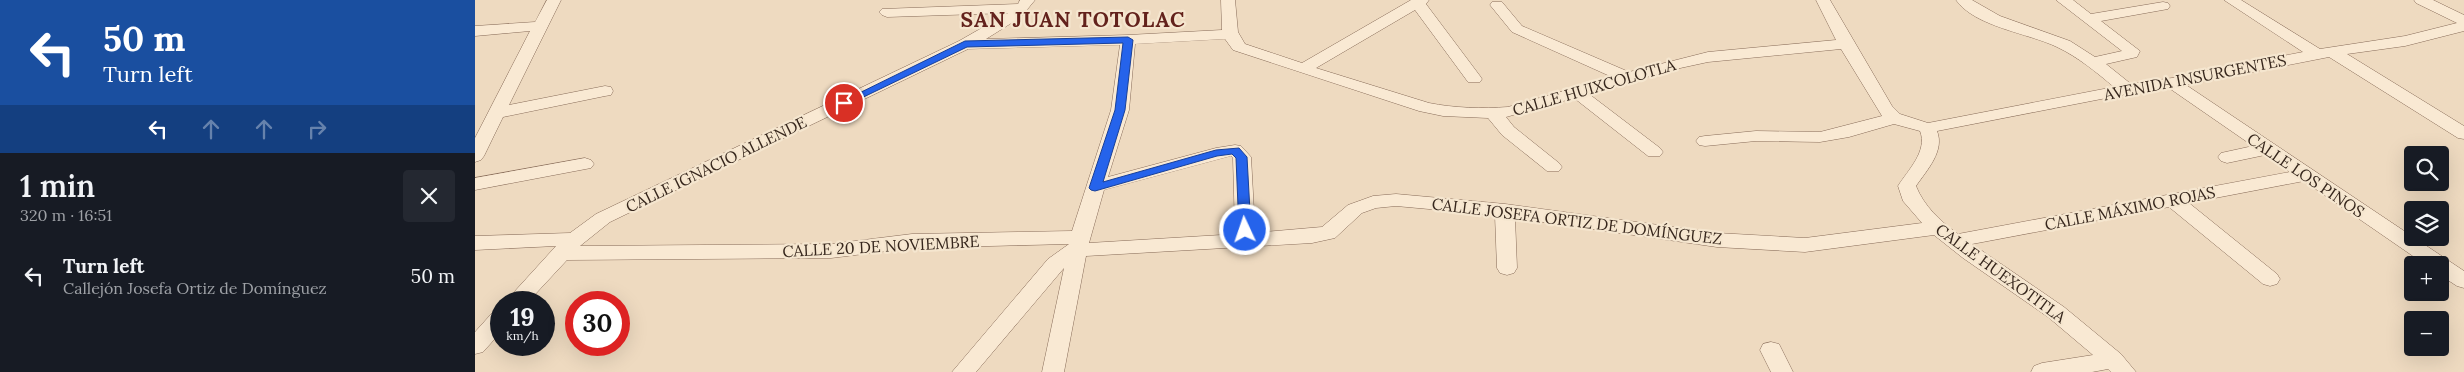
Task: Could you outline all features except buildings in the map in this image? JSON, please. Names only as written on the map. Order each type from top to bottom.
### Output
[{"type":"street","points":[[477,148],[543,26],[554,0]]},
{"type":"street","points":[[965,44],[1233,38],[1228,0]]},
{"type":"street","points":[[1823,0],[1846,44],[1885,109],[1894,118],[1927,128]]},
{"type":"street","points":[[1963,0],[1993,19],[2055,40],[2092,62],[2127,89]]},
{"type":"street","points":[[2063,0],[2129,48],[2132,53],[2092,62]]},
{"type":"street","points":[[2231,0],[2464,134]]},
{"type":"street","points":[[2421,0],[2462,27]]},
{"type":"street","points":[[1303,70],[1420,1],[1474,79]]},
{"type":"street","points":[[887,12],[1025,4]]},
{"type":"street","name":"CALLE IGNACIO ALLENDE","points":[[526,291],[575,238],[603,218],[965,44],[1008,20],[1025,4]]},
{"type":"street","points":[[1497,4],[1517,29],[1629,78]]},
{"type":"street","points":[[2088,19],[2163,6]]},
{"type":"street","points":[[475,31],[543,26]]},
{"type":"street","name":"AVENIDA INSURGENTES","points":[[1927,128],[2127,89],[2172,83],[2325,53],[2405,41],[2462,27]]},
{"type":"street","name":"CALLE HUIXCOLOTLA","points":[[1233,38],[1243,49],[1303,70],[1443,111],[1493,113],[1509,112],[1667,66],[1708,57],[1846,44]]},
{"type":"street","points":[[1053,372],[1078,244],[1120,110],[1128,40]]},
{"type":"street","name":"CALLE LOS PINOS","points":[[2172,83],[2426,256]]},
{"type":"street","points":[[497,113],[605,91]]},
{"type":"street","points":[[1576,92],[1654,152]]},
{"type":"street","points":[[1493,113],[1508,131],[1553,167]]},
{"type":"street","points":[[1705,141],[1756,136],[1820,137],[1843,133],[1894,118]]},
{"type":"street","name":"CALLE HUEXOTITLA","points":[[1927,128],[1932,140],[1929,152],[1907,186],[1910,199],[1937,228],[2055,312],[2119,366]]},
{"type":"street","points":[[2227,157],[2267,149]]},
{"type":"street","points":[[1095,188],[1216,153],[1235,150],[1242,157],[1245,230]]},
{"type":"street","points":[[475,184],[585,164]]},
{"type":"street","name":"CALLE MÁXIMO ROJAS","points":[[1954,241],[2305,175]]},
{"type":"street","points":[[2172,199],[2271,279]]},
{"type":"street","name":"CALLE JOSEFA ORTIZ DE DOMÍNGUEZ","points":[[1078,244],[1312,236],[1327,233],[1355,209],[1373,202],[1396,200],[1505,210],[1717,240],[1805,245],[1937,228]]},
{"type":"street","points":[[1505,210],[1507,268]]},
{"type":"street","points":[[475,243],[575,238]]},
{"type":"street","name":"CALLE 20 DE NOVIEMBRE","points":[[561,253],[831,252],[912,241],[1078,244]]},
{"type":"street","points":[[963,372],[1055,264],[1078,244]]},
{"type":"street","name":"CALLE LOS PINOS","points":[[2449,271],[2464,281]]},
{"type":"street","points":[[475,346],[490,330]]},
{"type":"street","points":[[1771,350],[1783,372]]},
{"type":"street","points":[[2042,372],[2119,366]]},
{"type":"district","name":"SAN JUAN TOTOLAC","points":[[1073,20]]},
{"type":"route","points":[[844,103],[965,44],[1128,40],[1120,110],[1095,188],[1223,151],[1235,150],[1242,157],[1245,230]]}]
